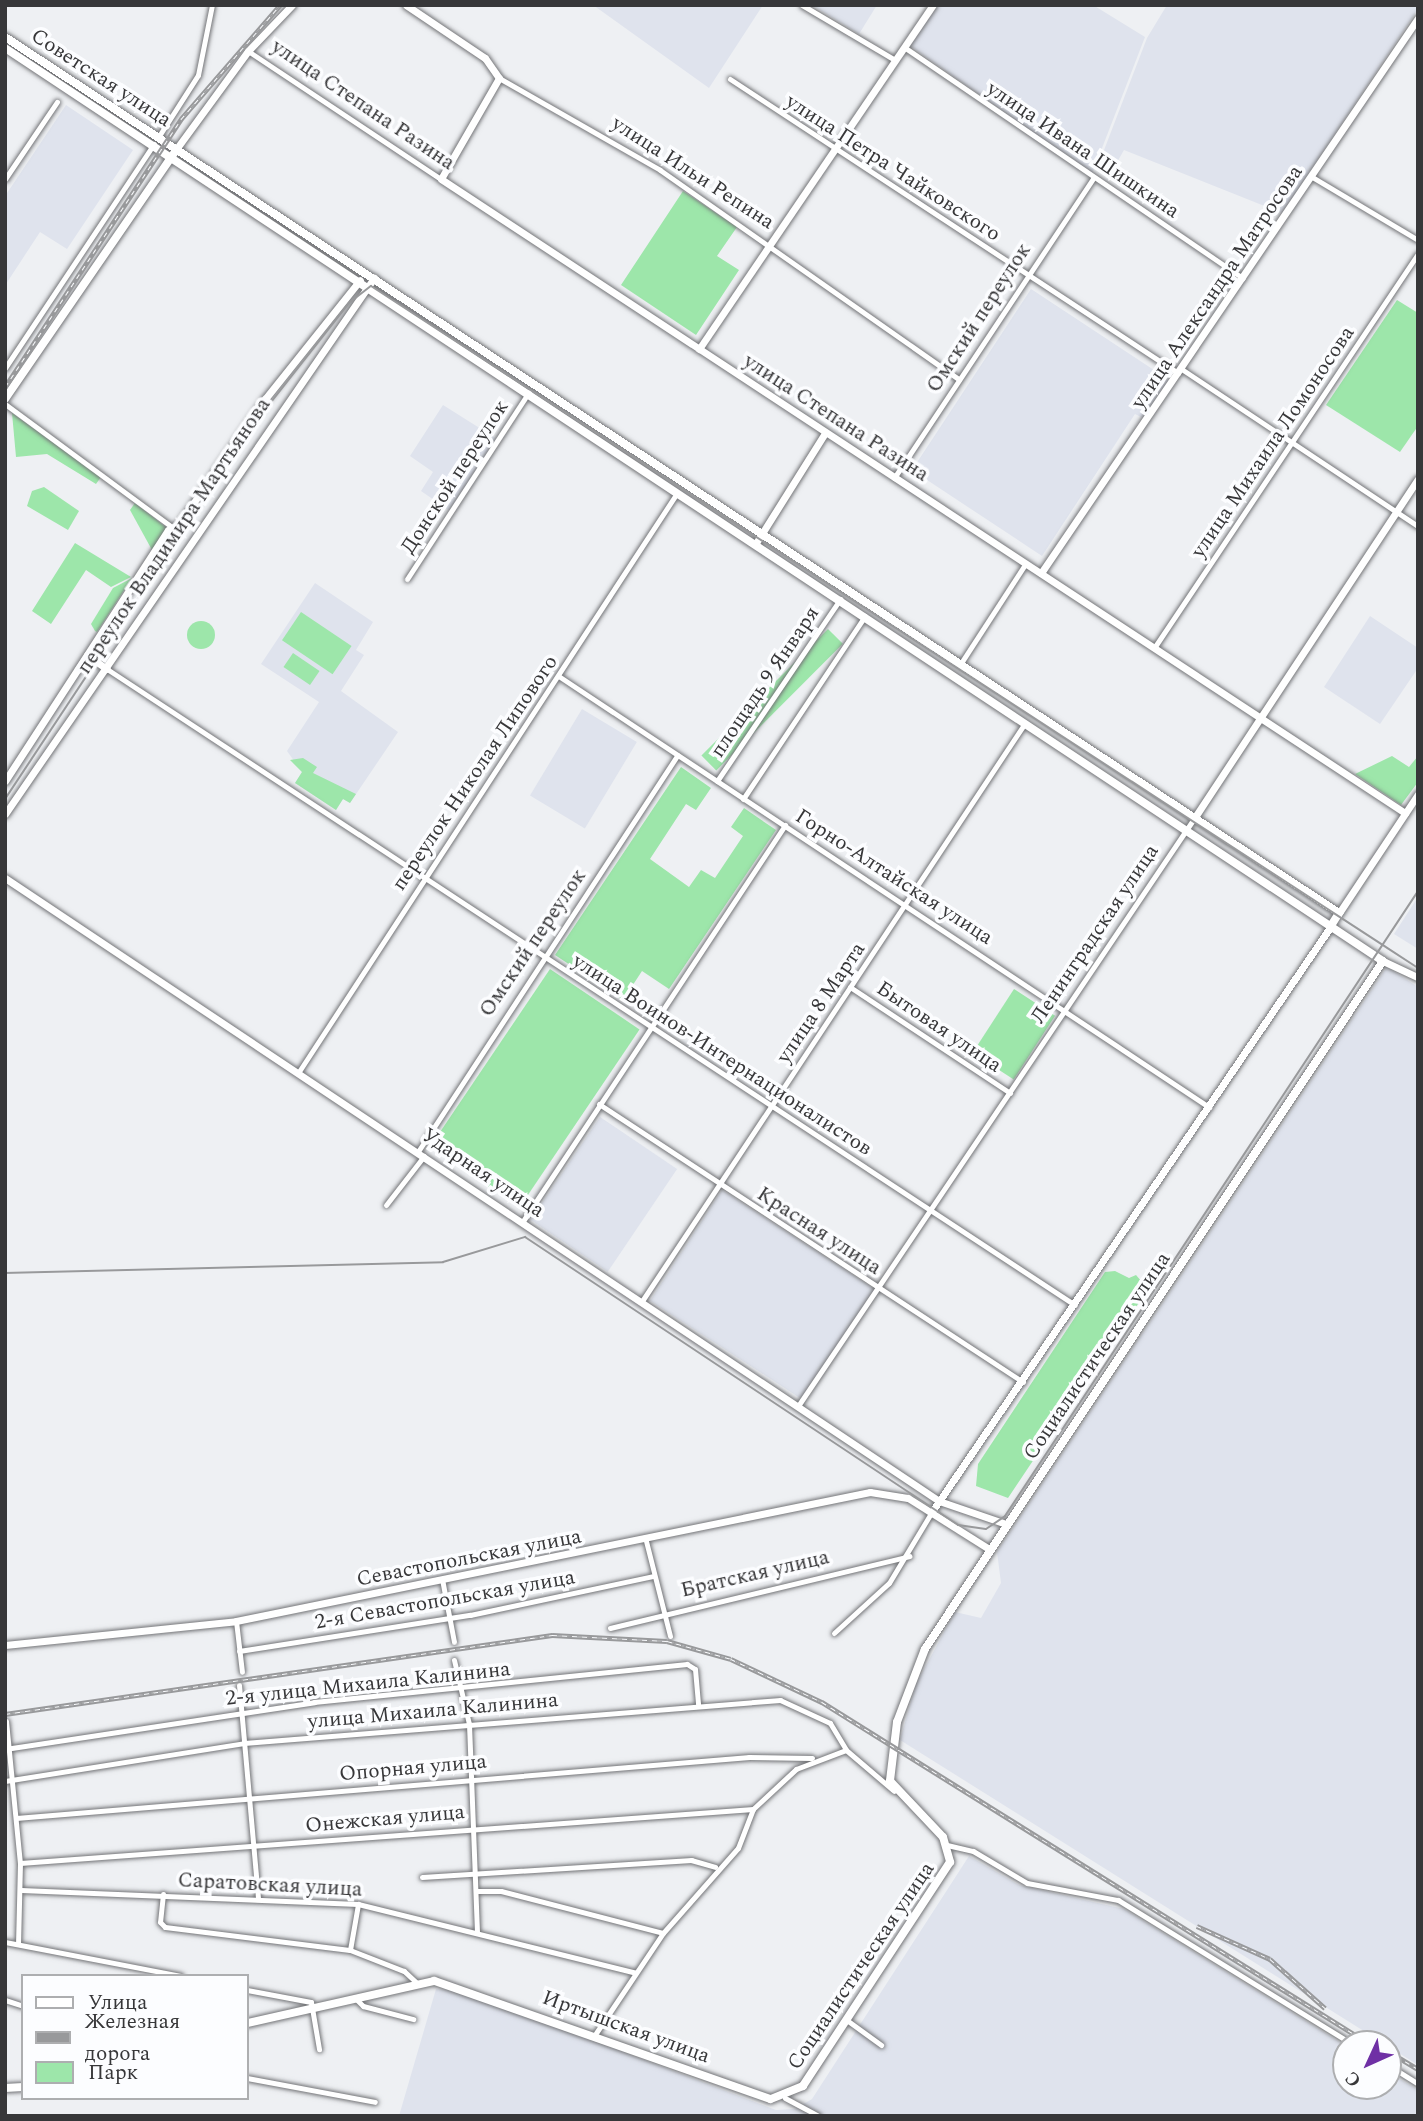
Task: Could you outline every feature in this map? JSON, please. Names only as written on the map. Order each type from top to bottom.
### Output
[{"type":"main road","name":"Советская улица","points":[[5,37],[159,136],[175,152]]},
{"type":"main road","name":"Советская улица","points":[[5,48],[154,144],[175,152]]},
{"type":"main road","points":[[175,152],[218,174],[1339,913],[1331,926]]},
{"type":"main road","points":[[175,152],[212,182],[1187,828],[1383,961]]},
{"type":"main road","points":[[5,402],[175,152]]},
{"type":"main road","points":[[212,182],[218,174]]},
{"type":"main road","points":[[300,240],[306,232]]},
{"type":"main road","points":[[678,492],[684,481]]},
{"type":"main road","points":[[1026,722],[1033,711]]},
{"type":"main road","name":"Социалистическая улица","points":[[785,2098],[807,2081],[948,1868],[947,1845],[894,1791],[891,1745],[905,1693],[925,1649],[989,1549],[1383,961]]},
{"type":"main road","name":"Иртышская улица","points":[[248,2023],[316,2009],[417,1983],[460,1985],[760,2095],[785,2098]]},
{"type":"street","points":[[5,368],[198,75],[212,5]]},
{"type":"street","points":[[175,152],[248,51],[292,5]]},
{"type":"street","name":"улица Ильи Репина","points":[[405,5],[485,58],[499,78],[660,170],[771,245],[959,379]]},
{"type":"street","points":[[802,5],[895,60]]},
{"type":"street","points":[[699,349],[933,5]]},
{"type":"street","name":"улица Александра Матросова","points":[[1041,573],[1181,372],[1418,18]]},
{"type":"street","name":"улица Ивана Шишкина","points":[[904,47],[1244,279]]},
{"type":"street","name":"улица Степана Разина","points":[[248,51],[1405,813]]},
{"type":"street","points":[[441,179],[499,78]]},
{"type":"street","name":"улица Петра Чайковского","points":[[730,79],[1028,276],[1418,526]]},
{"type":"street","points":[[5,179],[57,102]]},
{"type":"street","name":"Омский переулок","points":[[894,478],[1094,177]]},
{"type":"street","points":[[1312,177],[1418,240]]},
{"type":"street","name":"улица Михаила Ломоносова","points":[[1154,648],[1418,254]]},
{"type":"street","name":"переулок Владимира Мартьянова","points":[[5,814],[374,278]]},
{"type":"street","points":[[5,781],[173,528],[312,340],[360,281]]},
{"type":"street","name":"Донской переулок","points":[[407,579],[528,392]]},
{"type":"street","points":[[5,402],[173,528]]},
{"type":"street","points":[[756,543],[825,433]]},
{"type":"street","name":"Ленинградская улица","points":[[798,1406],[880,1289],[1418,479]]},
{"type":"street","name":"переулок Николая Липового","points":[[298,1073],[560,677],[678,492]]},
{"type":"street","points":[[961,663],[1026,563]]},
{"type":"street","name":"площадь 9 Января","points":[[717,781],[840,599]]},
{"type":"street","points":[[743,799],[865,616]]},
{"type":"street","points":[[87,655],[107,669]]},
{"type":"street","name":"улица Воинов-Интернационалистов","points":[[107,669],[1075,1305]]},
{"type":"street","name":"Горно-Алтайская улица","points":[[560,677],[906,903],[1209,1107]]},
{"type":"street","name":"улица 8 Марта","points":[[642,1301],[1026,722]]},
{"type":"street","name":"Омский переулок","points":[[386,1205],[677,755]]},
{"type":"street","points":[[1339,913],[1418,794]]},
{"type":"street","points":[[523,1221],[785,825]]},
{"type":"street","name":"Ударная улица","points":[[5,878],[422,1152],[939,1501],[1006,1524]]},
{"type":"street","points":[[834,1633],[886,1587],[909,1556],[939,1501],[1023,1382],[1331,926]]},
{"type":"street","points":[[1383,961],[1418,977]]},
{"type":"street","name":"Бытовая улица","points":[[850,987],[1010,1093]]},
{"type":"street","name":"Красная улица","points":[[600,1104],[719,1185],[1023,1382]]},
{"type":"street","name":"Севастопольская улица","points":[[5,1645],[236,1621],[646,1541],[870,1492],[896,1493],[989,1549]]},
{"type":"street","points":[[646,1541],[670,1636]]},
{"type":"street","name":"Братская улица","points":[[610,1628],[648,1623],[665,1611],[909,1556]]},
{"type":"street","name":"2-я Севастопольская улица","points":[[239,1651],[450,1617],[654,1576]]},
{"type":"street","points":[[442,1579],[454,1642]]},
{"type":"street","points":[[236,1621],[242,1672]]},
{"type":"street","points":[[454,1660],[469,1724],[477,1932]]},
{"type":"street","name":"2-я улица Михаила Калинина","points":[[7,1749],[242,1713],[460,1687],[690,1664],[698,1706]]},
{"type":"street","points":[[239,1685],[258,1899]]},
{"type":"street","name":"улица Михаила Калинина","points":[[8,1780],[243,1743],[786,1701],[830,1723],[846,1749]]},
{"type":"street","points":[[6,1721],[8,1780],[16,1818],[20,1863],[18,1944]]},
{"type":"street","points":[[596,2033],[663,1933],[715,1867],[738,1848],[753,1809],[812,1758],[846,1749]]},
{"type":"street","name":"Социалистическая улица","points":[[846,1749],[894,1791]]},
{"type":"street","name":"Опорная улица","points":[[16,1818],[472,1780],[812,1758]]},
{"type":"street","name":"Онежская улица","points":[[20,1863],[475,1827],[753,1809]]},
{"type":"street","name":"Социалистическая улица","points":[[947,1845],[973,1851],[1027,1883],[1118,1900],[1332,2032]]},
{"type":"street","points":[[422,1877],[476,1876],[691,1860],[715,1867]]},
{"type":"street","name":"Саратовская улица","points":[[21,1890],[358,1904],[636,1973]]},
{"type":"street","points":[[477,1891],[501,1891],[663,1933]]},
{"type":"street","name":"Иртышская улица","points":[[163,1894],[160,1922],[165,1927],[350,1950],[404,1971],[417,1983]]},
{"type":"street","points":[[350,1950],[358,1904]]},
{"type":"street","points":[[5,1942],[171,1974]]},
{"type":"street","points":[[248,1990],[295,1995],[316,2009],[319,2049]]},
{"type":"street","points":[[356,1999],[363,2006],[413,2019]]},
{"type":"street","points":[[848,2021],[881,2045]]},
{"type":"street","points":[[1402,2074],[1418,2084]]},
{"type":"street","points":[[248,2078],[375,2102]]},
{"type":"street","name":"Иртышская улица","points":[[785,2098],[819,2116]]},
{"type":"shaded area","points":[[593,5],[763,5],[709,88]]},
{"type":"shaded area","points":[[812,5],[877,5],[859,34]]},
{"type":"shaded area","points":[[935,5],[1093,5],[1145,37],[1092,174],[909,45]]},
{"type":"shaded area","points":[[1167,5],[1418,5],[1418,9],[1282,213],[1124,150],[1116,164],[1101,158],[1147,38]]},
{"type":"shaded area","points":[[66,105],[133,150],[67,249],[40,232],[6,284],[5,196]]},
{"type":"shaded area","points":[[1031,289],[1169,380],[1143,418],[1135,414],[1042,556],[912,470]]},
{"type":"shaded area","points":[[443,405],[497,439],[450,511],[421,491],[433,472],[410,456]]},
{"type":"shaded area","points":[[315,583],[373,622],[356,650],[364,655],[341,691],[398,732],[350,803],[343,799],[336,810],[295,783],[302,772],[287,751],[319,702],[261,664]]},
{"type":"shaded area","points":[[1370,616],[1418,648],[1418,668],[1380,724],[1324,687]]},
{"type":"shaded area","points":[[582,709],[637,742],[585,829],[530,796]]},
{"type":"shaded area","points":[[1418,897],[1418,949],[1394,934]]},
{"type":"shaded area","points":[[1387,967],[1418,987],[1418,2065],[1402,2055],[1402,2030],[1362,2030],[900,1740],[916,1684],[955,1612],[981,1618],[1001,1583],[997,1552]]},
{"type":"shaded area","points":[[600,1117],[677,1169],[608,1272],[531,1220]]},
{"type":"shaded area","points":[[722,1190],[876,1290],[804,1401],[650,1301]]},
{"type":"shaded area","points":[[969,1856],[1019,1885],[1124,1909],[1332,2037],[1332,2100],[1402,2100],[1402,2080],[1418,2090],[1418,2116],[399,2116],[436,1989],[463,1991],[776,2110],[795,2109],[812,2099]]},
{"type":"green space","points":[[683,191],[737,227],[717,256],[739,270],[696,335],[621,285]]},
{"type":"green space","points":[[1397,300],[1418,313],[1418,426],[1400,452],[1326,405]]},
{"type":"green space","points":[[12,413],[101,477],[96,484],[47,454],[16,457]]},
{"type":"green space","points":[[44,487],[79,511],[68,530],[27,506],[32,491]]},
{"type":"green space","points":[[135,503],[167,528],[152,550],[130,510]]},
{"type":"green space","points":[[75,543],[131,577],[111,587],[86,570],[51,624],[32,611]]},
{"type":"green space","points":[[132,578],[97,632],[95,631],[91,624],[113,588]]},
{"type":"green space","points":[[301,612],[352,646],[333,674],[282,640]]},
{"type":"green space","points":[[201,621],[211,625],[215,635],[211,645],[201,649],[191,645],[187,635],[191,625]]},
{"type":"green space","points":[[828,629],[843,644],[716,770],[701,756]]},
{"type":"green space","points":[[293,653],[320,671],[310,685],[283,667]]},
{"type":"green space","points":[[1392,756],[1409,767],[1418,756],[1418,782],[1401,805],[1355,774]]},
{"type":"green space","points":[[303,758],[317,767],[313,773],[356,794],[350,803],[343,799],[336,810],[295,783],[302,772],[290,760]]},
{"type":"green space","points":[[681,767],[711,788],[696,810],[686,804],[650,859],[689,887],[701,870],[715,878],[743,836],[731,827],[744,808],[776,830],[669,989],[642,971],[623,1000],[555,955]]},
{"type":"green space","points":[[550,969],[640,1029],[519,1208],[430,1147]]},
{"type":"green space","points":[[1014,989],[1055,1016],[1014,1079],[973,1053]]},
{"type":"green space","points":[[1115,1271],[1129,1278],[1136,1275],[1148,1289],[1008,1498],[976,1486],[978,1464],[1105,1272]]},
{"type":"tram line","points":[[5,799],[253,425],[349,303],[371,286],[1418,968]]},
{"type":"tram line","points":[[5,1273],[443,1262],[525,1237],[958,1525],[986,1529],[1005,1516],[1418,891]]},
{"type":"railway","points":[[5,387],[181,119],[280,5]]},
{"type":"railway","points":[[5,1714],[552,1635],[667,1641],[731,1659],[822,1702],[1348,2030]]},
{"type":"railway","points":[[1197,1926],[1270,1959],[1325,2008]]},
{"type":"railway","points":[[1402,2059],[1418,2069]]}]
